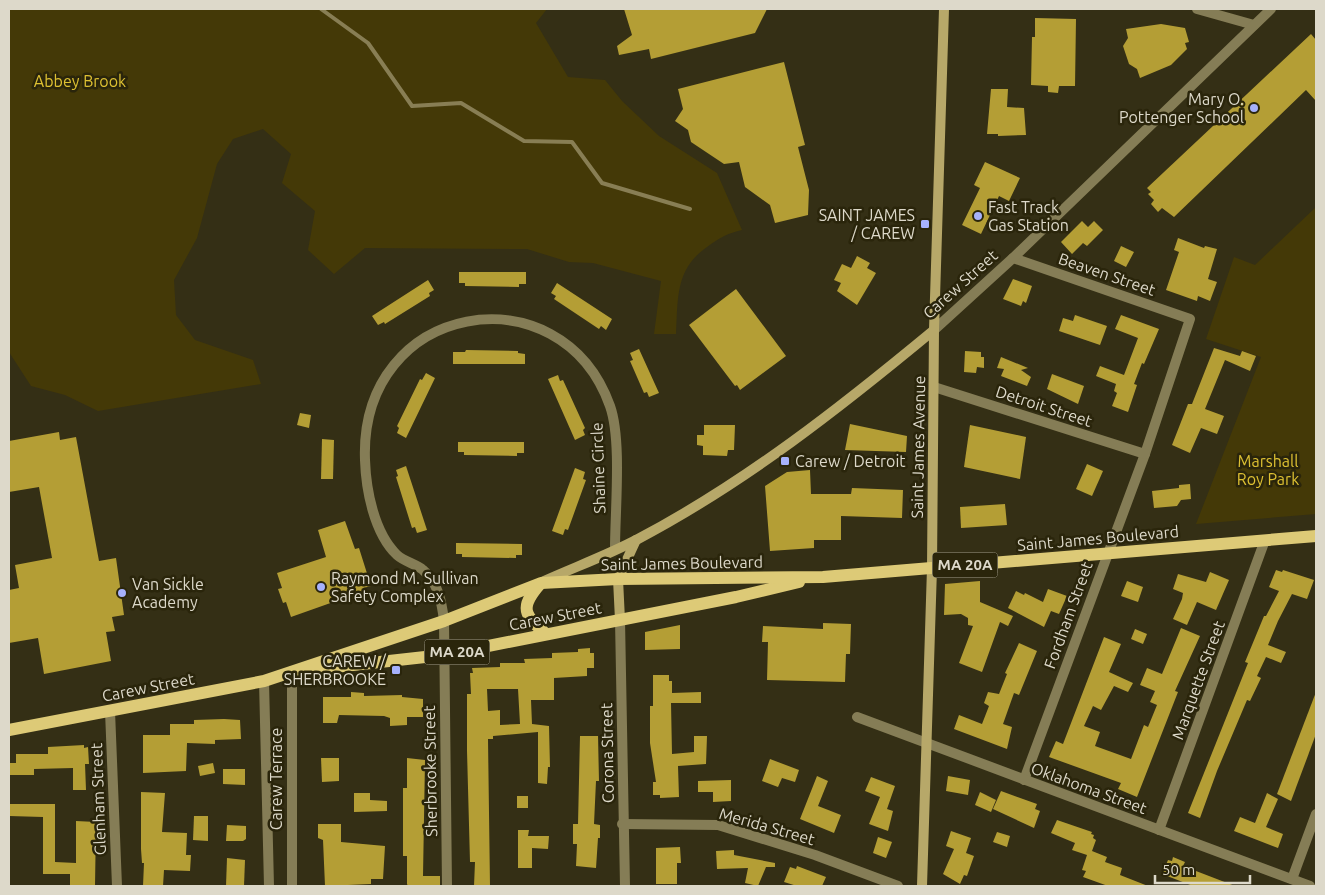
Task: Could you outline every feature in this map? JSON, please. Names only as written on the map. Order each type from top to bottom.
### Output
[{"type":"main road","name":"Saint James Avenue","points":[[922,886],[932,568],[934,330],[944,9]]},
{"type":"main road","name":"Carew Street","points":[[9,730],[264,681],[444,621],[541,582],[636,540],[769,459],[833,413],[934,330]]},
{"type":"main road","name":"Saint James Boulevard","points":[[541,582],[618,579],[823,577],[1316,536]]},
{"type":"main road","name":"Carew Street","points":[[292,671],[443,655],[620,620],[618,579],[636,540]]},
{"type":"main road","name":"Saint James Boulevard","points":[[620,620],[736,597],[823,577]]},
{"type":"main road","points":[[541,582],[529,596],[525,608],[530,620],[546,634]]},
{"type":"street","points":[[1197,9],[1254,25]]},
{"type":"street","name":"Carew Street","points":[[934,330],[1013,258],[1271,9]]},
{"type":"street","name":"Beaven Street","points":[[1013,258],[1190,319]]},
{"type":"street","name":"Fordham Street","points":[[1024,780],[1106,553],[1145,454],[1190,319]]},
{"type":"street","name":"Shaine Circle","points":[[444,621],[441,596],[424,570],[398,555],[384,537],[374,509],[365,460],[367,426],[371,409],[383,380],[410,347],[438,330],[455,324],[480,320],[511,321],[546,333],[575,353],[587,365],[604,393],[610,408],[615,434],[615,549]]},
{"type":"street","name":"Detroit Street","points":[[934,386],[1145,454]]},
{"type":"street","name":"Marquette Street","points":[[1159,830],[1265,540]]},
{"type":"street","name":"Corona Street","points":[[620,620],[624,886]]},
{"type":"street","points":[[443,655],[444,621]]},
{"type":"street","name":"Sherbrooke Street","points":[[443,655],[447,886]]},
{"type":"street","name":"Carew Terrace","points":[[292,671],[292,886]]},
{"type":"street","name":"Carew Terrace","points":[[264,681],[268,886]]},
{"type":"street","name":"Glenham Street","points":[[110,711],[116,886]]},
{"type":"street","name":"Oklahoma Street","points":[[857,717],[1310,886]]},
{"type":"street","points":[[1292,879],[1316,814]]},
{"type":"street","name":"Merida Street","points":[[622,824],[718,825],[815,855],[898,886]]},
{"type":"green space","points":[[9,9],[547,9],[536,23],[568,77],[605,80],[622,101],[659,136],[717,173],[742,230],[728,234],[716,241],[689,265],[680,286],[676,334],[654,334],[661,281],[593,263],[569,262],[527,249],[365,248],[334,274],[308,250],[315,211],[282,183],[291,154],[263,129],[233,139],[217,164],[197,238],[174,280],[176,315],[195,340],[253,360],[261,384],[98,411],[65,395],[31,386],[9,352]]},
{"type":"green space","name":"Marshall Roy Park","points":[[1316,207],[1316,514],[1196,524],[1261,357],[1206,339],[1234,257],[1255,265]]},
{"type":"building","points":[[624,9],[767,9],[755,33],[651,59],[649,49],[619,55],[617,46],[632,35]]},
{"type":"building","points":[[1035,18],[1076,19],[1075,86],[1059,86],[1058,93],[1048,92],[1048,86],[1031,85],[1032,37],[1035,37]]},
{"type":"building","points":[[1161,24],[1185,28],[1189,42],[1185,43],[1187,49],[1171,65],[1140,78],[1137,69],[1129,64],[1123,46],[1128,38],[1126,29]]},
{"type":"building","points":[[1311,34],[1316,40],[1316,101],[1306,90],[1174,217],[1162,208],[1158,212],[1151,204],[1154,200],[1148,194],[1151,192],[1147,188]]},
{"type":"building","points":[[784,62],[805,145],[798,147],[809,190],[808,215],[775,223],[770,205],[745,187],[739,162],[724,164],[691,142],[688,130],[675,121],[683,109],[678,89]]},
{"type":"building","points":[[991,89],[1008,89],[1007,107],[1024,108],[1026,135],[998,136],[998,134],[987,134]]},
{"type":"building","points":[[985,162],[1020,178],[1009,201],[999,196],[981,234],[962,225],[980,188],[974,185]]},
{"type":"building","points":[[1082,221],[1088,227],[1094,221],[1103,230],[1087,246],[1083,243],[1072,254],[1061,242]]},
{"type":"building","points":[[1178,238],[1204,248],[1205,246],[1217,249],[1208,279],[1217,282],[1210,301],[1198,296],[1197,301],[1166,290],[1179,252],[1174,250]]},
{"type":"building","points":[[1121,246],[1134,252],[1126,267],[1114,261]]},
{"type":"building","points":[[857,256],[870,263],[867,268],[876,273],[857,305],[837,291],[841,283],[834,280],[842,264],[851,268]]},
{"type":"building","points":[[459,272],[526,272],[526,284],[519,284],[519,287],[465,286],[465,283],[459,283]]},
{"type":"building","points":[[1013,279],[1032,286],[1026,303],[1023,301],[1021,306],[1003,299]]},
{"type":"building","points":[[428,280],[434,290],[429,293],[430,296],[385,324],[384,322],[378,325],[372,316]]},
{"type":"building","points":[[557,283],[612,319],[606,330],[601,326],[599,329],[554,299],[556,296],[551,293]]},
{"type":"building","points":[[736,289],[786,356],[740,390],[689,325]]},
{"type":"building","points":[[1075,315],[1107,326],[1100,345],[1059,331],[1063,318],[1073,321]]},
{"type":"building","points":[[1121,315],[1159,329],[1134,384],[1137,385],[1128,412],[1112,406],[1117,393],[1114,391],[1116,384],[1096,376],[1100,366],[1124,375],[1138,338],[1115,329]]},
{"type":"building","points":[[1214,348],[1240,356],[1242,351],[1256,356],[1250,371],[1225,360],[1205,409],[1224,416],[1217,434],[1201,428],[1190,453],[1172,445],[1188,404],[1192,404]]},
{"type":"building","points":[[639,349],[659,393],[649,397],[647,392],[644,393],[630,361],[633,360],[630,353]]},
{"type":"building","points":[[466,350],[518,351],[518,353],[525,354],[525,364],[453,364],[453,352],[465,352]]},
{"type":"building","points":[[965,351],[981,352],[981,357],[984,357],[984,368],[977,367],[976,373],[964,372]]},
{"type":"building","points":[[1001,357],[1028,368],[1021,370],[1031,377],[1027,386],[1001,376],[1004,369],[997,368]]},
{"type":"building","points":[[426,373],[435,378],[406,438],[397,433],[399,428],[397,426],[420,379],[422,380]]},
{"type":"building","points":[[1052,374],[1084,386],[1078,404],[1047,389]]},
{"type":"building","points":[[558,375],[560,381],[563,380],[585,428],[583,430],[585,435],[575,440],[548,379]]},
{"type":"building","points":[[300,413],[311,415],[309,428],[297,425]]},
{"type":"building","points":[[850,424],[907,436],[906,452],[845,450]]},
{"type":"building","points":[[704,425],[735,425],[734,450],[728,450],[727,456],[703,455],[703,446],[697,445],[697,435],[704,435]]},
{"type":"building","points":[[970,425],[1026,437],[1020,479],[964,467]]},
{"type":"building","points":[[59,432],[60,440],[76,437],[99,561],[116,558],[124,615],[112,617],[115,631],[106,632],[111,661],[44,674],[38,638],[9,643],[9,590],[19,588],[15,565],[52,558],[39,487],[9,492],[9,441]]},
{"type":"building","points":[[322,439],[334,440],[333,479],[321,479]]},
{"type":"building","points":[[458,442],[524,442],[524,453],[517,453],[517,456],[464,455],[464,452],[458,452]]},
{"type":"building","points":[[1087,464],[1103,471],[1092,496],[1076,489]]},
{"type":"building","points":[[406,466],[427,530],[417,533],[415,527],[412,528],[396,477],[398,476],[396,470]]},
{"type":"building","points":[[575,468],[585,472],[583,479],[586,480],[568,530],[565,529],[563,535],[552,531]]},
{"type":"building","points":[[810,470],[811,494],[851,494],[852,488],[903,490],[902,518],[841,516],[841,540],[814,540],[814,548],[770,551],[765,486],[787,472]]},
{"type":"building","points":[[1190,484],[1191,499],[1181,500],[1177,506],[1154,508],[1152,491],[1179,488],[1179,485]]},
{"type":"building","points":[[1005,504],[1007,525],[961,528],[960,507]]},
{"type":"building","name":"Raymond M. Sullivan Safety Complex","points":[[345,521],[355,549],[359,548],[371,586],[363,588],[365,595],[340,603],[339,600],[291,617],[286,602],[283,603],[278,589],[282,588],[277,573],[326,557],[318,530]]},
{"type":"building","points":[[456,543],[522,544],[522,555],[516,555],[516,558],[462,557],[462,554],[456,554]]},
{"type":"building","points":[[1276,570],[1282,572],[1283,570],[1314,580],[1307,599],[1292,594],[1278,621],[1268,645],[1286,652],[1281,663],[1266,657],[1257,676],[1261,678],[1250,701],[1247,700],[1217,771],[1200,818],[1188,813],[1248,663],[1245,662],[1264,616],[1266,616],[1279,591],[1269,587]]},
{"type":"building","points":[[1210,572],[1229,580],[1216,610],[1197,602],[1187,625],[1173,619],[1183,593],[1173,589],[1178,574],[1206,582]]},
{"type":"building","points":[[980,581],[980,602],[1013,616],[1008,626],[1000,622],[982,672],[959,663],[973,626],[968,625],[968,618],[961,614],[944,615],[945,584]]},
{"type":"building","points":[[1127,581],[1143,587],[1138,602],[1121,596]]},
{"type":"building","points":[[1048,589],[1067,596],[1059,614],[1051,611],[1044,627],[1008,608],[1016,591],[1024,595],[1025,593],[1043,602]]},
{"type":"building","points":[[823,623],[851,624],[850,654],[846,654],[845,682],[767,680],[768,642],[762,642],[763,626],[823,629]]},
{"type":"building","points":[[680,625],[680,649],[645,650],[645,632]]},
{"type":"building","points":[[1181,628],[1200,636],[1175,691],[1178,692],[1137,797],[1118,789],[1121,783],[1049,757],[1056,741],[1063,744],[1104,637],[1121,644],[1109,672],[1133,683],[1128,692],[1114,686],[1101,710],[1093,706],[1084,726],[1100,732],[1095,746],[1131,759],[1144,725],[1148,727],[1157,705],[1150,702],[1155,691],[1140,685],[1147,668],[1162,674]]},
{"type":"building","points":[[1135,629],[1147,634],[1143,644],[1131,639]]},
{"type":"building","points":[[1019,643],[1037,651],[1019,695],[1014,693],[1003,724],[1012,727],[1007,749],[954,729],[959,715],[982,724],[989,706],[984,703],[988,692],[999,694],[1007,674],[1005,673]]},
{"type":"building","points":[[590,648],[590,653],[594,653],[594,668],[587,668],[587,676],[554,678],[554,700],[531,700],[532,724],[549,726],[550,767],[548,767],[547,784],[538,783],[538,732],[493,736],[493,739],[488,739],[490,886],[474,886],[475,862],[470,862],[467,751],[467,694],[471,694],[470,673],[473,673],[472,668],[500,667],[500,663],[525,663],[524,659],[552,658],[552,653],[578,652],[578,649]],"holes":[[[487,689],[518,689],[520,724],[500,725],[500,710],[488,711]]]},
{"type":"building","points":[[653,675],[669,675],[669,681],[672,681],[672,693],[701,692],[701,703],[671,703],[672,754],[694,752],[694,736],[707,736],[706,764],[678,766],[679,797],[660,798],[660,795],[653,795],[653,782],[656,782],[650,743],[650,706],[653,706]]},
{"type":"building","points":[[351,692],[364,693],[364,696],[402,695],[402,697],[423,699],[423,717],[407,717],[407,725],[390,726],[390,718],[384,716],[339,715],[337,723],[323,723],[323,697],[351,697]]},
{"type":"building","points":[[1316,692],[1316,734],[1291,801],[1277,794]]},
{"type":"building","points":[[194,720],[240,720],[241,739],[215,740],[215,744],[187,743],[186,771],[143,773],[143,735],[170,735],[170,724],[194,724]]},
{"type":"building","points":[[580,736],[598,736],[599,781],[596,781],[594,824],[600,825],[600,838],[598,838],[596,868],[576,866],[577,844],[573,844],[573,824],[578,824]]},
{"type":"building","points":[[84,745],[84,748],[88,747],[89,764],[85,764],[86,790],[73,790],[73,768],[34,769],[34,775],[9,775],[9,763],[16,763],[16,754],[48,754],[48,747]]},
{"type":"building","points":[[321,758],[339,758],[339,781],[322,782]]},
{"type":"building","points":[[407,758],[425,760],[423,876],[440,876],[440,885],[408,886],[407,884],[407,856],[403,856],[403,788],[407,788]]},
{"type":"building","points":[[770,759],[799,770],[795,782],[782,778],[778,787],[762,781]]},
{"type":"building","points":[[213,763],[215,773],[200,776],[198,766]]},
{"type":"building","points":[[223,769],[245,769],[245,785],[223,784]]},
{"type":"building","points":[[817,776],[828,781],[818,806],[841,815],[834,833],[800,819]]},
{"type":"building","points":[[948,776],[970,780],[968,795],[946,791]]},
{"type":"building","points":[[871,777],[895,786],[887,809],[893,811],[888,831],[869,824],[880,797],[865,791]]},
{"type":"building","points":[[731,780],[731,801],[713,802],[713,792],[698,792],[698,781]]},
{"type":"building","points":[[1001,791],[1037,804],[1035,809],[1040,811],[1034,828],[993,809]]},
{"type":"building","points":[[141,792],[165,793],[162,832],[187,833],[186,855],[191,855],[190,871],[164,870],[163,886],[143,886]]},
{"type":"building","points":[[980,792],[996,800],[991,812],[975,805]]},
{"type":"building","points":[[354,793],[370,793],[370,800],[387,801],[387,811],[354,812]]},
{"type":"building","points":[[1267,793],[1278,799],[1266,827],[1283,834],[1278,848],[1234,831],[1240,817],[1255,823]]},
{"type":"building","points":[[517,796],[528,796],[528,808],[517,808]]},
{"type":"building","points":[[9,804],[55,804],[55,862],[76,863],[76,821],[96,822],[95,886],[70,886],[70,874],[43,874],[43,817],[9,816]]},
{"type":"building","points":[[194,816],[208,816],[208,841],[193,840]]},
{"type":"building","points":[[1057,820],[1092,832],[1093,838],[1096,840],[1092,851],[1107,857],[1105,862],[1122,868],[1120,875],[1148,886],[1108,886],[1083,877],[1086,871],[1082,870],[1087,855],[1072,850],[1075,843],[1051,833]]},
{"type":"building","points":[[318,824],[341,824],[341,842],[385,846],[383,879],[371,879],[371,884],[325,886],[323,840],[318,838]]},
{"type":"building","points":[[227,825],[246,826],[246,839],[243,841],[226,841]]},
{"type":"building","points":[[518,830],[529,830],[528,836],[549,836],[548,849],[532,848],[532,868],[518,868]]},
{"type":"building","points":[[951,831],[971,838],[966,853],[974,856],[967,876],[964,875],[960,884],[943,874],[954,849],[946,846]]},
{"type":"building","points":[[997,832],[1010,836],[1007,847],[993,842]]},
{"type":"building","points":[[878,837],[892,842],[886,858],[873,853]]},
{"type":"building","points":[[680,847],[681,863],[677,863],[677,884],[656,884],[656,848]]},
{"type":"building","points":[[734,850],[734,855],[775,863],[775,867],[766,867],[758,886],[745,883],[748,868],[717,869],[716,851]]},
{"type":"building","points":[[1173,857],[1185,862],[1183,866],[1235,886],[1193,886],[1162,874],[1168,860],[1172,861]]},
{"type":"building","points":[[227,858],[245,860],[244,886],[226,886]]},
{"type":"building","points":[[797,866],[826,877],[822,886],[797,886],[784,882],[790,867],[796,869]]},
{"type":"waterway","name":"Abbey Brook","points":[[321,9],[368,43],[412,106],[461,103],[524,141],[572,142],[602,183],[690,209]]},
{"type":"place","name":"Mary O. Pottenger School","points":[[1254,108]]},
{"type":"place","name":"Fast Track Gas Station","points":[[978,216]]},
{"type":"place","name":"SAINT JAMES / CAREW","points":[[925,224]]},
{"type":"place","name":"Carew / Detroit","points":[[785,461]]},
{"type":"place","name":"Raymond M. Sullivan Safety Complex","points":[[321,587]]},
{"type":"place","name":"Van Sickle Academy","points":[[122,593]]},
{"type":"place","name":"CAREW / SHERBROOKE","points":[[396,670]]}]
